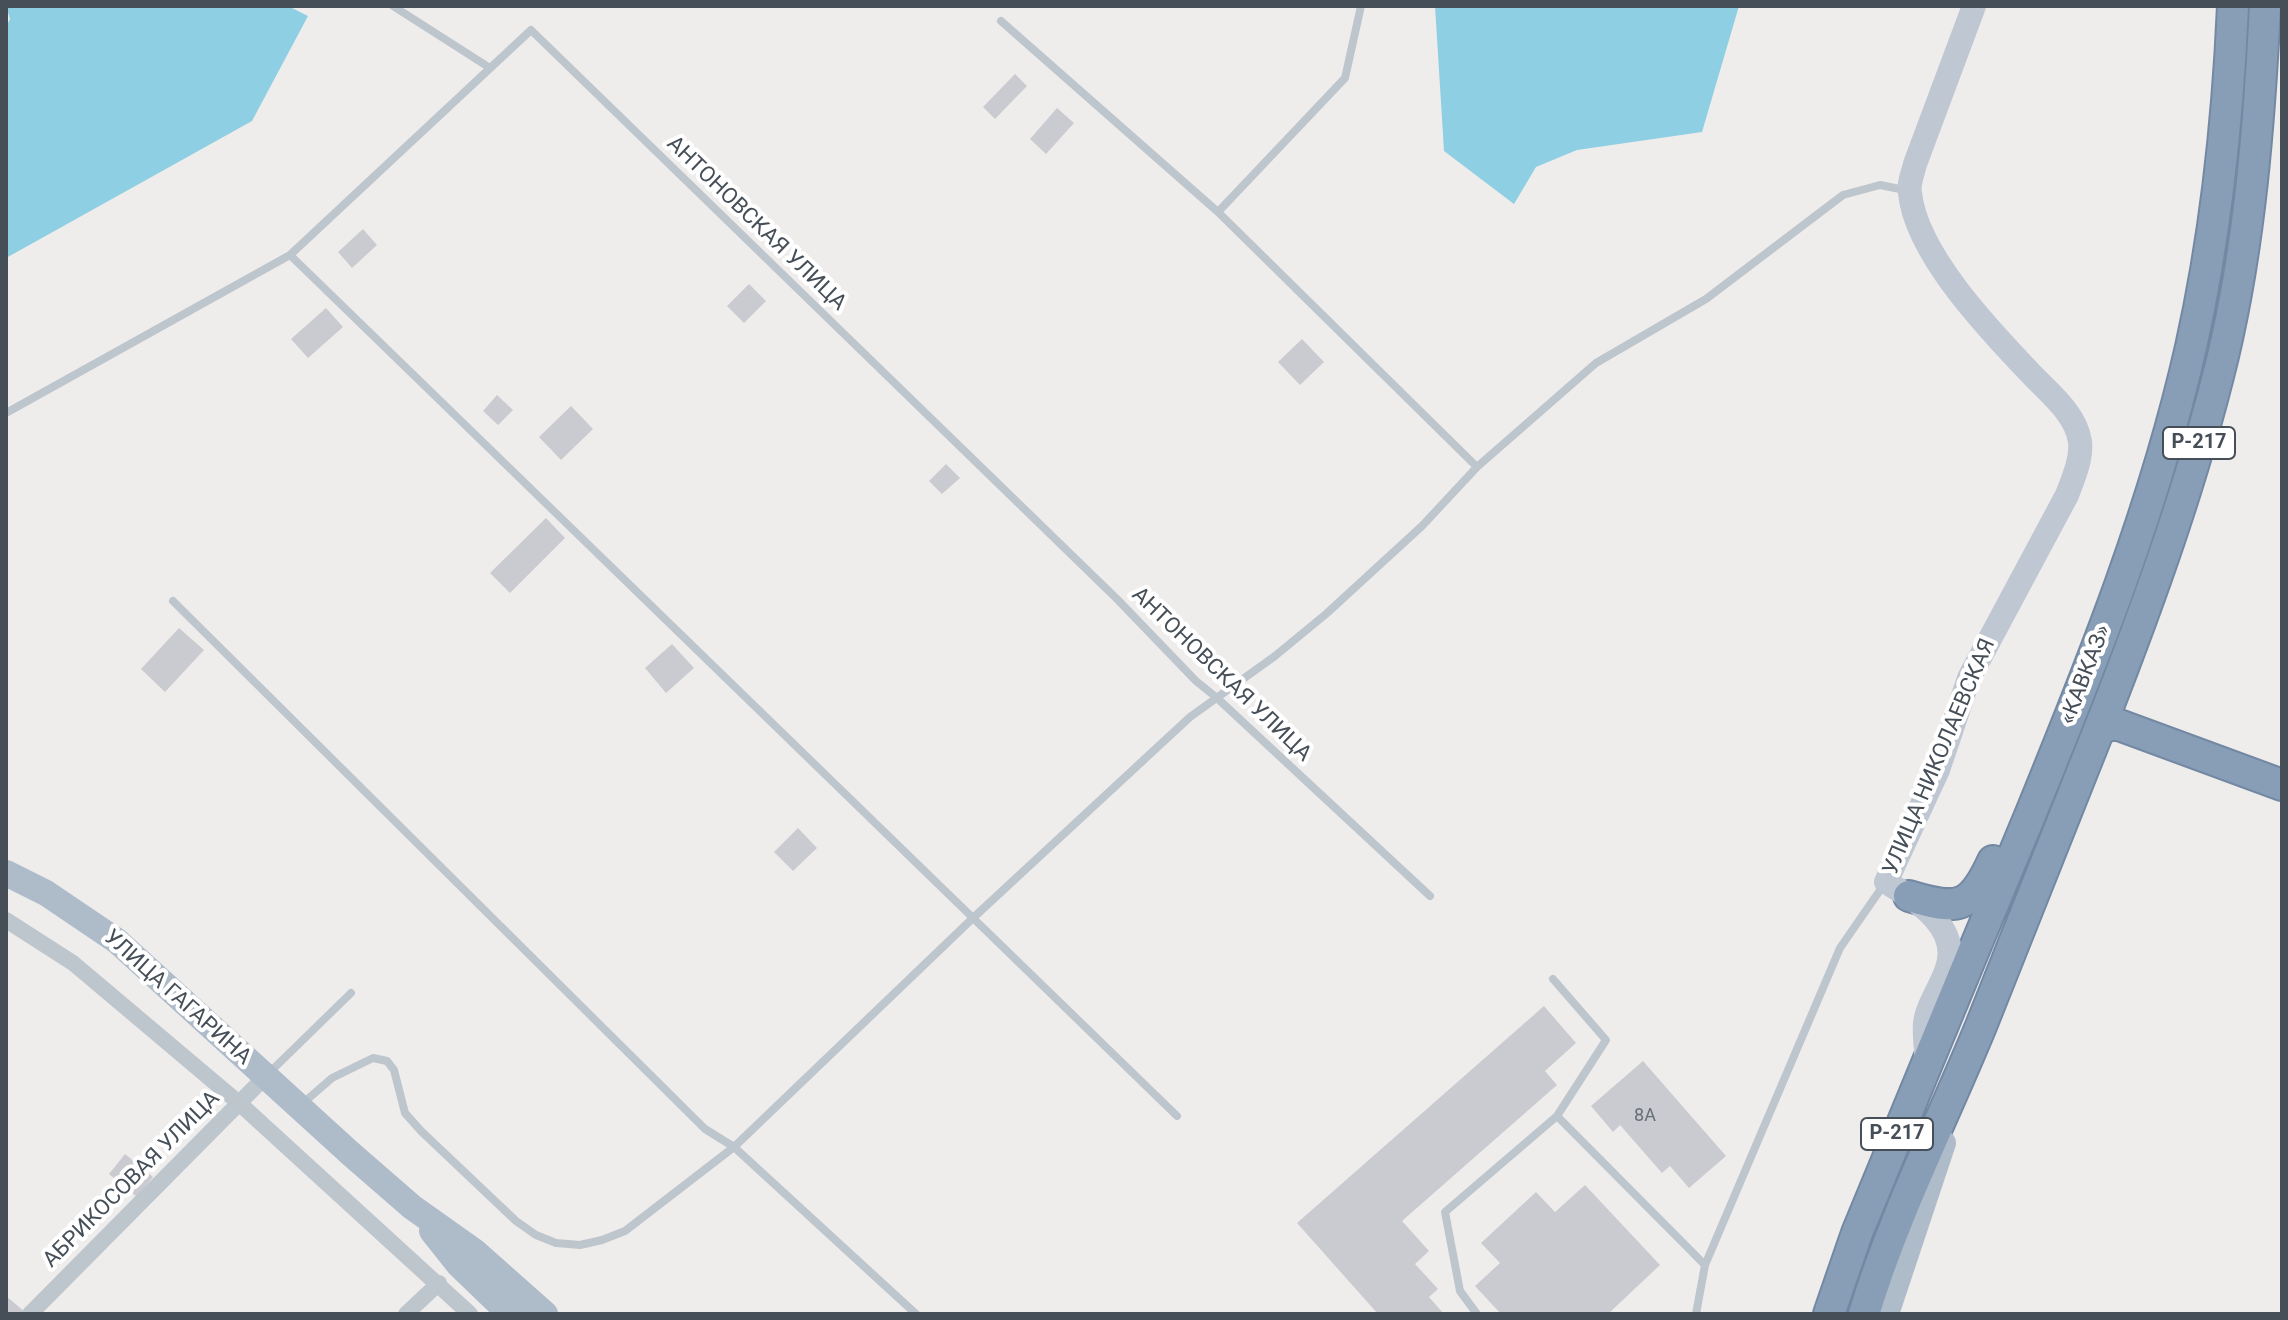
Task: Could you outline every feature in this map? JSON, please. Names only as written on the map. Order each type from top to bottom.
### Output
[{"type":"highway","name":"«КАВКАЗ»","points":[[1829,1314],[1857,1233],[2106,624],[2148,500],[2191,347],[2207,264],[2219,181],[2233,6]]},
{"type":"highway","name":"«КАВКАЗ»","points":[[1864,1314],[1890,1242],[2109,720],[2170,540],[2223,354],[2253,174],[2265,6]]},
{"type":"highway","points":[[2109,720],[2282,785]]},
{"type":"highway","points":[[1897,889],[1938,905],[1958,904],[1974,896],[2039,762],[2058,746]]},
{"type":"main road","name":"УЛИЦА ГАГАРИНА","points":[[6,873],[46,893],[117,941],[412,1207]]},
{"type":"main road","points":[[1886,1314],[1980,1028]]},
{"type":"main road","points":[[412,1207],[459,1265],[510,1314]]},
{"type":"main road","points":[[412,1207],[474,1251],[545,1314]]},
{"type":"street","points":[[1909,190],[1915,164],[1974,6]]},
{"type":"street","name":"УЛИЦА НИКОЛАЕВСКАЯ","points":[[1897,889],[1969,678],[2067,495],[2076,469],[2080,442],[2071,418],[2004,346],[1943,270],[1923,238],[1909,190]]},
{"type":"street","points":[[1897,889],[1933,915],[1943,928],[1950,950],[1948,968],[1925,1021],[1927,1061]]},
{"type":"street","points":[[6,920],[73,963],[239,1103],[470,1314]]},
{"type":"street","name":"АБРИКОСОВАЯ УЛИЦА","points":[[30,1314],[265,1077]]},
{"type":"street","points":[[406,1314],[439,1283]]},
{"type":"lane","points":[[393,6],[490,68]]},
{"type":"lane","points":[[1218,212],[1345,78],[1361,6]]},
{"type":"lane","points":[[1001,21],[1218,212],[1477,467]]},
{"type":"lane","name":"АНТОНОВСКАЯ УЛИЦА","points":[[6,413],[290,255],[531,30],[1117,599],[1196,681],[1430,896]]},
{"type":"lane","points":[[298,1107],[332,1078],[373,1058],[387,1061],[394,1070],[405,1113],[516,1221],[536,1235],[556,1243],[580,1245],[625,1231],[734,1147],[973,918],[1179,728],[1326,614],[1422,526],[1477,467],[1596,363],[1706,299],[1843,195],[1880,185],[1909,190]]},
{"type":"lane","points":[[290,255],[1177,1116]]},
{"type":"lane","points":[[173,601],[562,985],[664,1090],[705,1129],[734,1147],[916,1314]]},
{"type":"lane","name":"УЛИЦА НИКОЛАЕВСКАЯ","points":[[1696,1314],[1705,1265],[1840,948],[1897,889]]},
{"type":"lane","points":[[1477,1314],[1460,1291],[1445,1212],[1557,1116],[1606,1040],[1553,979]]},
{"type":"lane","points":[[265,1077],[351,993]]},
{"type":"lane","points":[[1557,1116],[1705,1265]]},
{"type":"water","points":[[6,6],[288,6],[308,16],[252,121],[6,258],[6,27],[10,19]]},
{"type":"water","points":[[1435,6],[1739,6],[1702,132],[1577,150],[1536,167],[1514,204],[1444,151]]},
{"type":"building","points":[[1015,74],[1027,86],[995,119],[983,107]]},
{"type":"building","points":[[1057,108],[1074,123],[1046,154],[1030,139]]},
{"type":"building","points":[[363,229],[377,245],[352,268],[338,252]]},
{"type":"building","points":[[749,284],[766,301],[744,323],[727,306]]},
{"type":"building","points":[[326,308],[343,327],[308,358],[291,339]]},
{"type":"building","points":[[1302,339],[1324,362],[1300,385],[1278,362]]},
{"type":"building","points":[[497,395],[513,410],[498,425],[483,411]]},
{"type":"building","points":[[571,406],[593,429],[561,460],[539,437]]},
{"type":"building","points":[[946,464],[960,478],[942,494],[929,481]]},
{"type":"building","points":[[546,518],[565,538],[510,593],[490,573]]},
{"type":"building","points":[[179,628],[204,650],[165,692],[141,669]]},
{"type":"building","points":[[672,644],[694,668],[666,693],[645,668]]},
{"type":"building","points":[[798,828],[817,848],[793,871],[774,852]]},
{"type":"building","points":[[1544,1006],[1576,1043],[1545,1071],[1557,1085],[1402,1221],[1429,1251],[1415,1264],[1438,1289],[1429,1297],[1444,1314],[1378,1314],[1297,1223]]},
{"type":"building","points":[[1643,1061],[1726,1156],[1689,1188],[1670,1166],[1662,1173],[1620,1125],[1613,1132],[1591,1106]]},
{"type":"building","points":[[125,1154],[153,1177],[137,1197],[109,1174]]},
{"type":"building","points":[[1585,1185],[1660,1265],[1608,1314],[1501,1314],[1475,1286],[1500,1263],[1481,1243],[1536,1192],[1555,1212]]},
{"type":"building","points":[[6,1296],[25,1312],[6,1314]]}]
